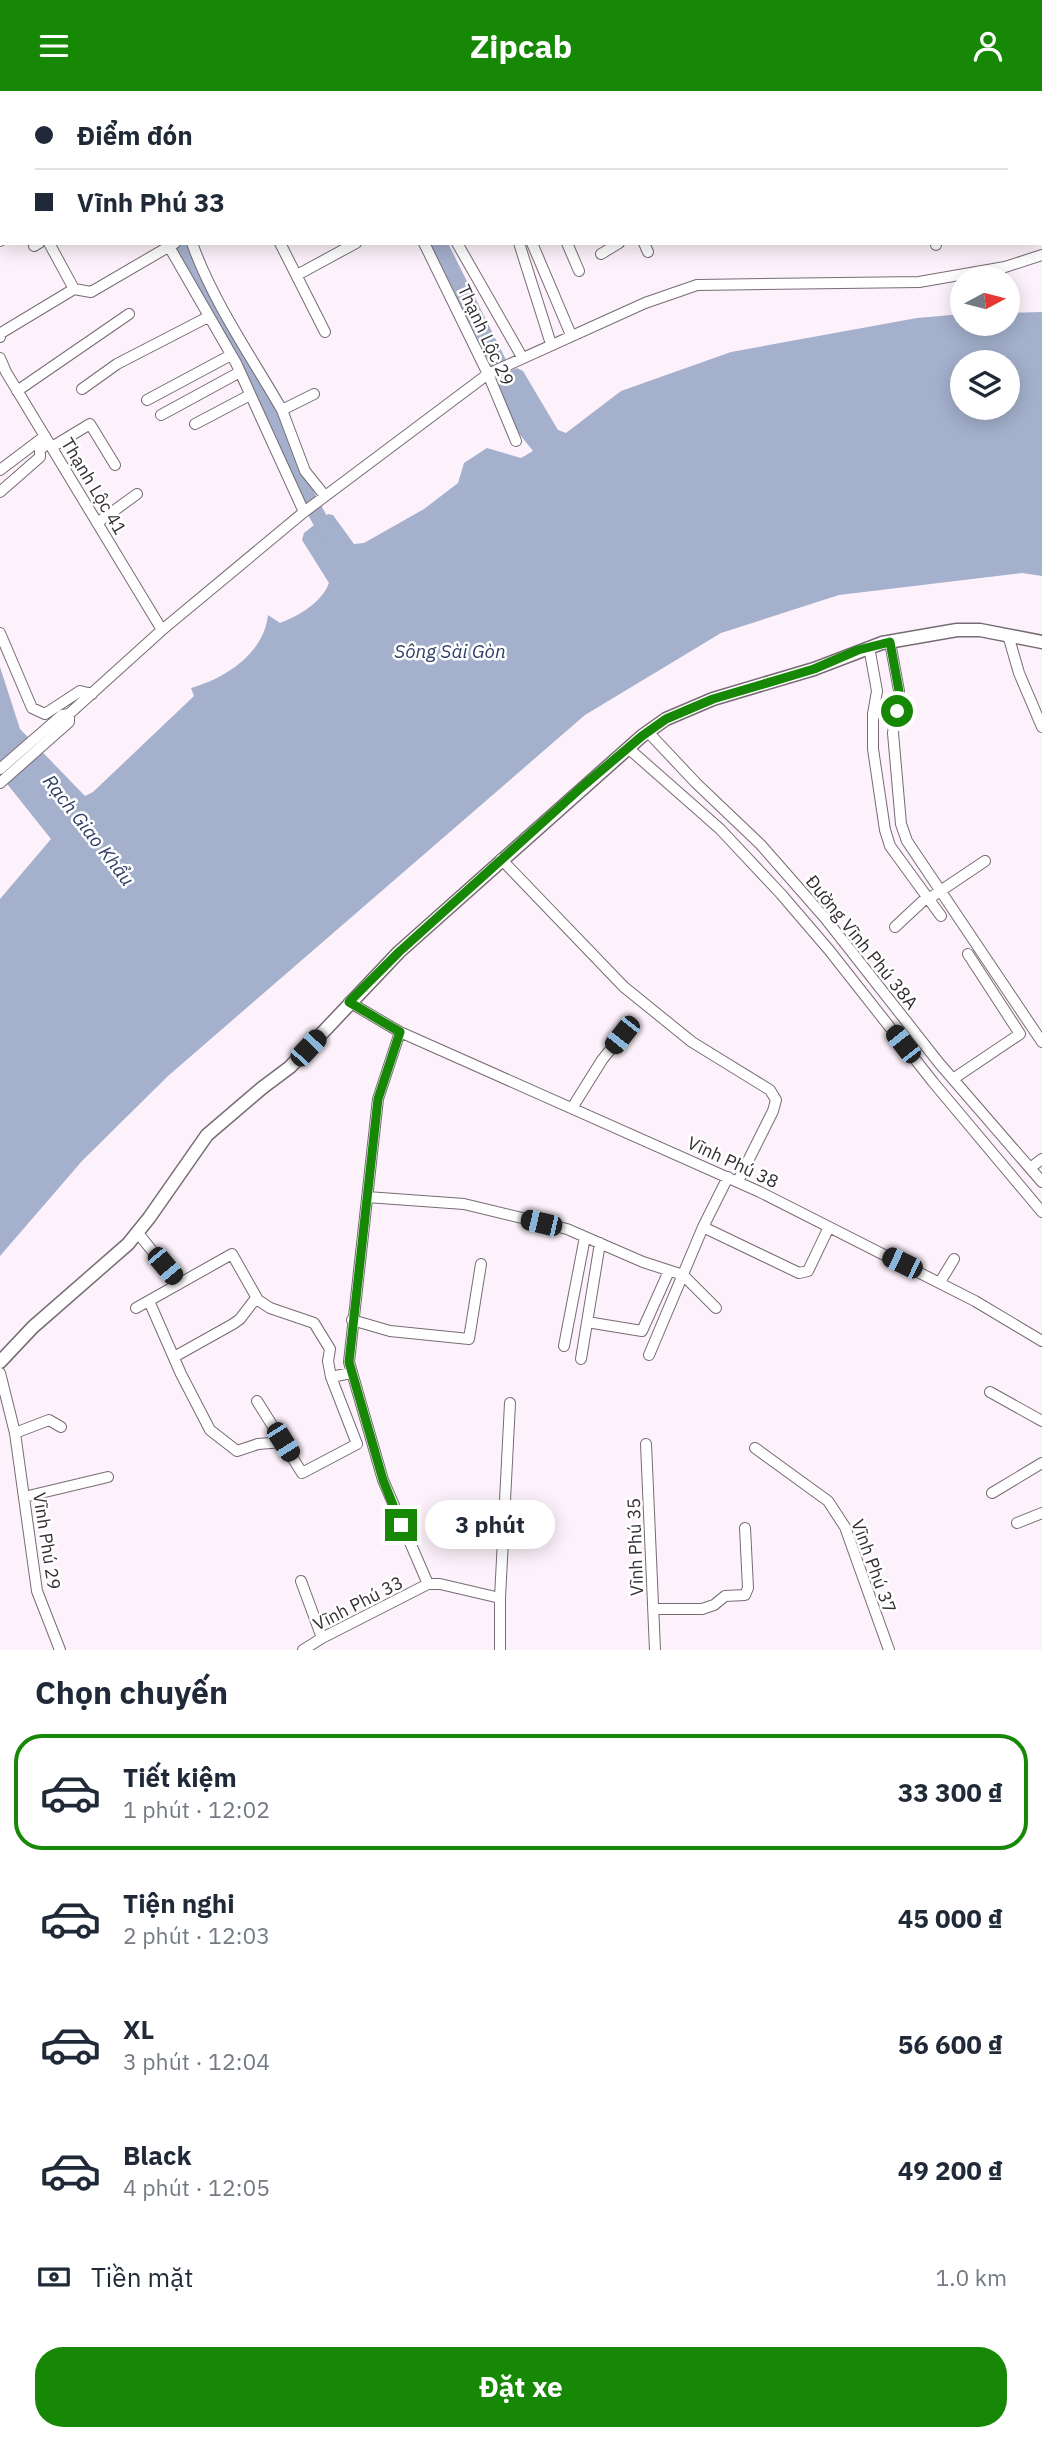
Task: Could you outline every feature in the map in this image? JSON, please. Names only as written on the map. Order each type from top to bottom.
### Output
[{"type":"street","points":[[50,245],[74,289]]},
{"type":"street","points":[[0,334],[59,296],[74,289],[91,292],[171,245],[208,317],[232,355],[304,512]]},
{"type":"street","points":[[193,245],[215,296],[282,409],[305,471],[323,498]]},
{"type":"street","points":[[281,245],[325,332]]},
{"type":"street","points":[[297,275],[352,245]]},
{"type":"street","name":"Thạnh Lộc 29","points":[[425,245],[488,374],[516,441]]},
{"type":"street","points":[[458,245],[520,358]]},
{"type":"street","points":[[520,245],[551,344]]},
{"type":"street","points":[[533,245],[571,335]]},
{"type":"street","points":[[568,245],[579,271]]},
{"type":"street","points":[[601,254],[616,245]]},
{"type":"street","points":[[0,769],[69,722],[69,714],[162,630],[304,512],[488,374],[520,358],[645,303],[697,285],[919,282],[1005,267],[1042,255]]},
{"type":"street","points":[[18,391],[129,314]]},
{"type":"street","points":[[82,389],[117,365],[208,317]]},
{"type":"street","points":[[147,400],[232,355]]},
{"type":"street","name":"Thạnh Lộc 41","points":[[0,358],[162,630]]},
{"type":"street","points":[[161,415],[240,372]]},
{"type":"street","points":[[282,409],[314,394]]},
{"type":"street","points":[[195,424],[250,395]]},
{"type":"street","points":[[0,470],[48,442],[90,424],[115,465]]},
{"type":"street","points":[[0,492],[40,457],[40,450],[48,442]]},
{"type":"street","points":[[97,523],[137,494]]},
{"type":"street","points":[[0,1362],[33,1327],[128,1244],[207,1135],[290,1067],[399,952],[501,859],[628,748],[666,719],[713,699],[814,669],[869,647],[890,642],[957,630],[980,630],[1042,642]]},
{"type":"street","points":[[0,633],[32,708],[45,714],[80,691],[92,694]]},
{"type":"street","points":[[1008,635],[1019,673],[1042,727]]},
{"type":"street","points":[[890,642],[899,691],[893,733],[901,824],[941,916]]},
{"type":"street","points":[[869,647],[877,691],[873,714],[873,749],[890,846],[932,895],[1042,1042]]},
{"type":"street","name":"Đường Vĩnh Phú 38A","points":[[648,732],[770,855],[828,922],[953,1079],[1042,1182]]},
{"type":"street","points":[[0,783],[39,741]]},
{"type":"street","points":[[628,748],[720,829],[781,894],[1042,1212]]},
{"type":"street","points":[[501,859],[624,987],[692,1042],[770,1090],[776,1100],[773,1111],[703,1227],[649,1355]]},
{"type":"street","points":[[895,927],[932,895],[985,861]]},
{"type":"street","points":[[953,1079],[1020,1034],[968,954]]},
{"type":"street","name":"Vĩnh Phú 38","points":[[349,1002],[400,1032],[733,1179],[940,1282],[1041,1340]]},
{"type":"street","name":"Vĩnh Phú 33","points":[[400,1032],[378,1099],[352,1320],[349,1374],[383,1480],[428,1584]]},
{"type":"street","points":[[572,1108],[602,1060],[622,1035]]},
{"type":"street","points":[[1030,1168],[1042,1159]]},
{"type":"street","points":[[367,1197],[464,1205],[567,1229],[683,1275],[716,1308]]},
{"type":"street","points":[[703,1227],[799,1273],[808,1271],[829,1227]]},
{"type":"street","points":[[137,1232],[179,1283]]},
{"type":"street","points":[[564,1346],[585,1237]]},
{"type":"street","points":[[581,1359],[600,1243]]},
{"type":"street","points":[[136,1308],[232,1254],[256,1298],[270,1308],[314,1323],[330,1349],[328,1361],[332,1377],[357,1444],[302,1473],[257,1401]]},
{"type":"street","points":[[940,1282],[954,1259]]},
{"type":"street","points":[[352,1320],[390,1331],[469,1339],[481,1264]]},
{"type":"street","points":[[587,1322],[642,1331],[669,1271]]},
{"type":"street","points":[[174,1357],[233,1325],[256,1298]]},
{"type":"street","points":[[149,1301],[210,1430],[232,1449],[245,1450],[258,1444],[283,1442]]},
{"type":"street","name":"Vĩnh Phú 29","points":[[0,1373],[15,1433],[37,1591],[61,1650]]},
{"type":"street","points":[[332,1377],[349,1374]]},
{"type":"street","points":[[990,1392],[1042,1421]]},
{"type":"street","points":[[500,1650],[500,1598],[510,1403]]},
{"type":"street","points":[[15,1433],[48,1420],[61,1427]]},
{"type":"street","name":"Vĩnh Phú 35","points":[[646,1444],[654,1650]]},
{"type":"street","name":"Vĩnh Phú 37","points":[[755,1448],[828,1501],[836,1510],[852,1545],[889,1650]]},
{"type":"street","points":[[992,1493],[1042,1463]]},
{"type":"street","points":[[24,1497],[108,1477]]},
{"type":"street","points":[[1017,1523],[1042,1513]]},
{"type":"street","points":[[653,1609],[702,1609],[714,1605],[725,1596],[745,1595],[748,1588],[745,1528]]},
{"type":"street","points":[[301,1581],[322,1638]]},
{"type":"street","name":"Vĩnh Phú 33","points":[[303,1650],[428,1584],[440,1584],[500,1598]]},
{"type":"water","name":"Sông Sài Gòn","points":[[1042,312],[1042,576],[1022,573],[839,595],[721,633],[585,715],[168,1076],[82,1161],[0,1256],[0,899],[51,839],[0,775],[0,667],[20,729],[85,796],[93,792],[194,696],[191,688],[217,678],[241,662],[259,641],[268,615],[280,623],[302,612],[321,596],[329,583],[302,540],[304,533],[328,514],[333,515],[354,544],[364,543],[424,509],[458,483],[464,463],[487,448],[521,458],[533,451],[513,426],[494,383],[496,377],[517,368],[523,371],[558,430],[566,433],[621,391],[731,352],[917,318],[950,315],[950,336],[1020,336],[1020,313]]},
{"type":"waterway","points":[[181,245],[265,403],[282,449],[329,537]]},
{"type":"waterway","points":[[440,245],[508,382]]},
{"type":"route","points":[[401,1525],[383,1480],[349,1362],[378,1099],[400,1032],[349,1002],[399,952],[501,859],[583,786],[666,719],[713,699],[814,669],[858,650],[890,642],[899,691],[897,711]]},
{"type":"water label","name":"Rạch Giao Khẩu","points":[[89,830]]}]
